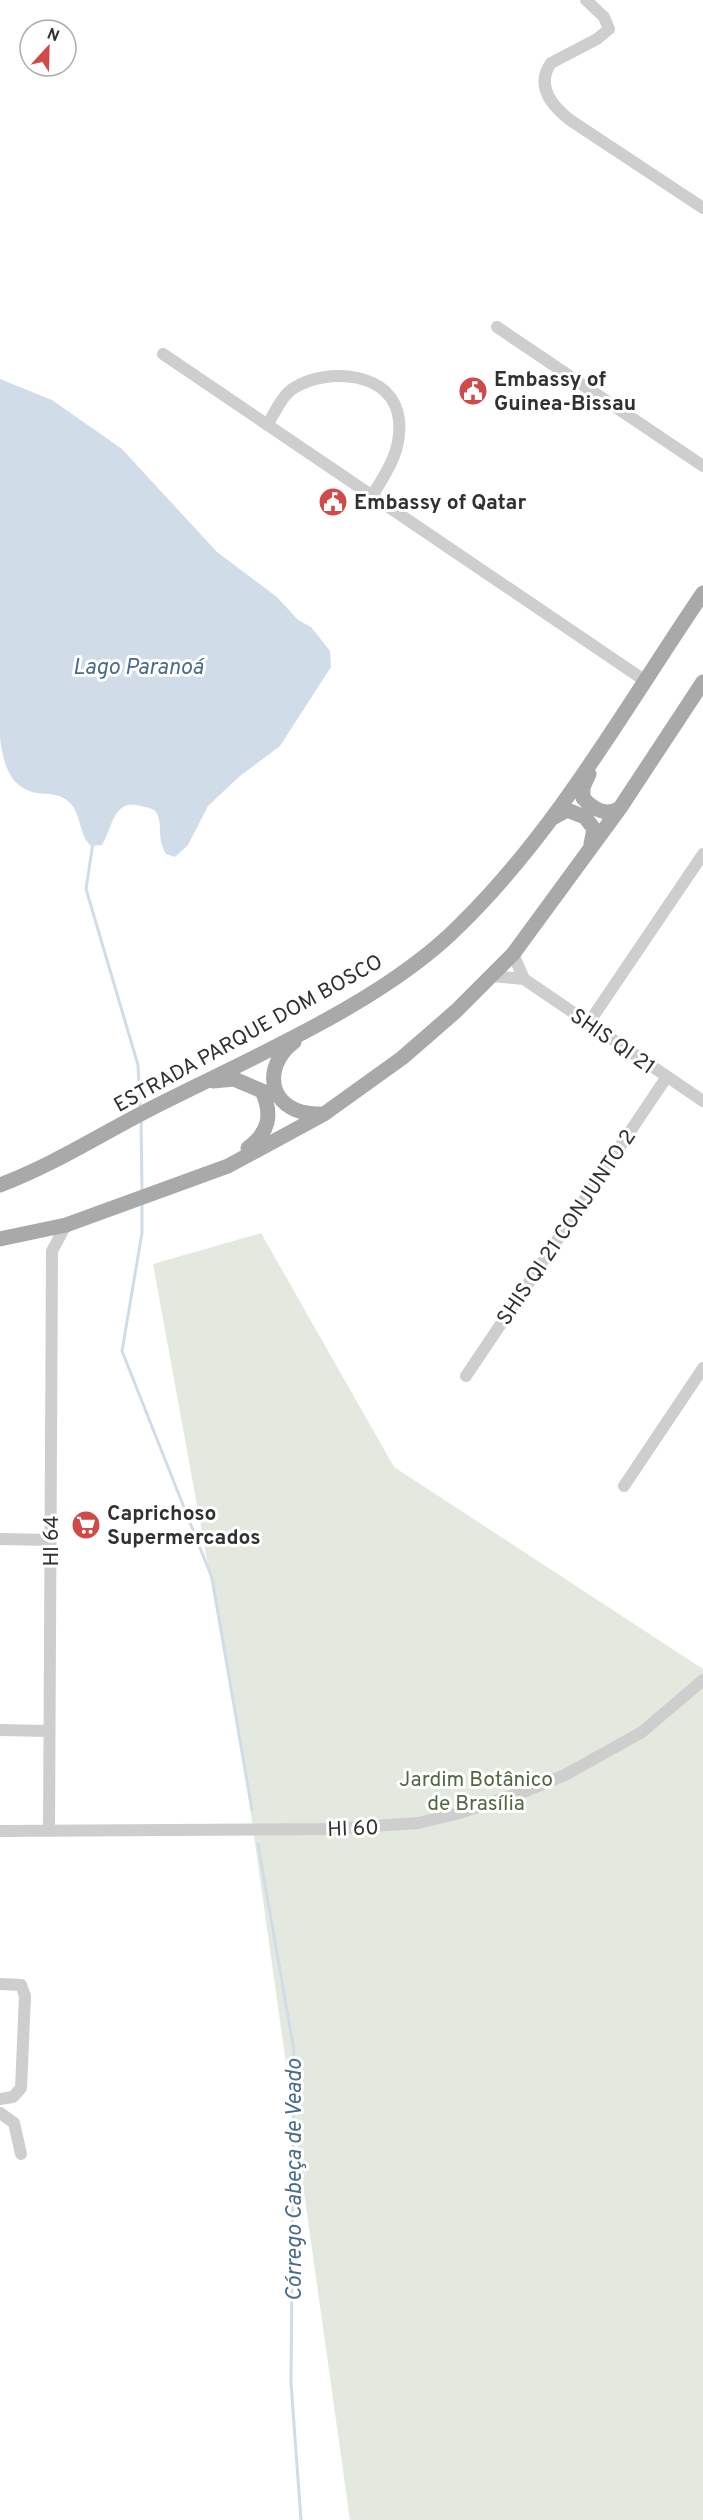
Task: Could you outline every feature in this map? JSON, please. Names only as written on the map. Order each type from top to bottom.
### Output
[{"type":"main road","name":"ESTRADA PARQUE DOM BOSCO","points":[[0,1185],[113,1131],[312,1026],[381,986],[444,941],[522,858],[598,752],[703,593]]},
{"type":"main road","points":[[0,1239],[66,1225],[228,1166],[324,1114],[402,1058],[513,954],[620,808],[703,682]]},
{"type":"main road","points":[[598,752],[583,787],[584,798],[604,812],[613,812],[620,808]]},
{"type":"main road","points":[[550,819],[567,810],[585,817],[594,829],[590,850]]},
{"type":"main road","points":[[312,1026],[307,1034],[282,1051],[274,1070],[274,1082],[280,1099],[295,1110],[324,1114]]},
{"type":"main road","points":[[202,1083],[234,1079],[250,1084],[262,1091],[268,1104],[269,1117],[263,1134],[228,1166]]},
{"type":"street","points":[[586,0],[604,17],[609,30],[597,39],[551,63],[544,81],[551,104],[703,208]]},
{"type":"street","points":[[496,327],[703,466]]},
{"type":"street","points":[[163,354],[644,680]]},
{"type":"street","points":[[267,425],[288,393],[317,378],[344,374],[367,381],[379,388],[396,407],[399,432],[394,460],[372,496]]},
{"type":"street","points":[[588,1024],[703,854]]},
{"type":"street","points":[[513,954],[524,979]]},
{"type":"street","name":"SHIS QI 21","points":[[492,976],[524,979],[666,1078],[703,1101]]},
{"type":"street","name":"SHIS QI 21 CONJUNTO 2","points":[[466,1376],[666,1078]]},
{"type":"street","name":"HI 64","points":[[49,1831],[52,1251],[66,1225]]},
{"type":"street","points":[[34,1233],[52,1251]]},
{"type":"street","points":[[624,1486],[703,1368]]},
{"type":"street","points":[[0,1539],[51,1540]]},
{"type":"street","name":"HI 60","points":[[0,1831],[328,1829],[418,1823],[506,1798],[565,1775],[642,1732],[703,1680]]},
{"type":"street","points":[[0,1730],[48,1731]]},
{"type":"street","points":[[0,1984],[21,1985],[25,1996],[21,2088],[13,2097],[0,2099]]},
{"type":"street","points":[[0,2113],[14,2123],[21,2154]]},
{"type":"green space","name":"Jardim Botânico de Brasília","points":[[261,1233],[394,1467],[703,1669],[703,2520],[350,2520],[243,1757],[153,1264]]},
{"type":"water","name":"Lago Paranoá","points":[[0,379],[52,400],[122,449],[217,552],[277,597],[298,620],[311,627],[330,651],[331,667],[280,746],[240,776],[208,806],[188,845],[175,857],[166,854],[163,848],[156,812],[141,806],[125,806],[119,810],[102,845],[91,846],[84,836],[76,811],[68,801],[59,796],[24,789],[12,778],[5,763],[0,739]]},
{"type":"waterway","name":"Córrego Cabeça de Veado","points":[[93,843],[86,889],[138,1065],[140,1107]]},
{"type":"waterway","name":"Córrego Cabeça de Veado","points":[[141,1120],[142,1191]]},
{"type":"waterway","name":"Córrego Cabeça de Veado","points":[[142,1204],[142,1233],[122,1351],[212,1578],[252,1810]]},
{"type":"waterway","name":"Córrego Cabeça de Veado","points":[[258,1844],[294,2051],[291,2383],[301,2520]]},
{"type":"place","name":"Embassy of Guinea-Bissau","points":[[473,391]]},
{"type":"place","name":"Embassy of Qatar","points":[[333,502]]},
{"type":"place","name":"Caprichoso Supermercados","points":[[86,1525]]}]
